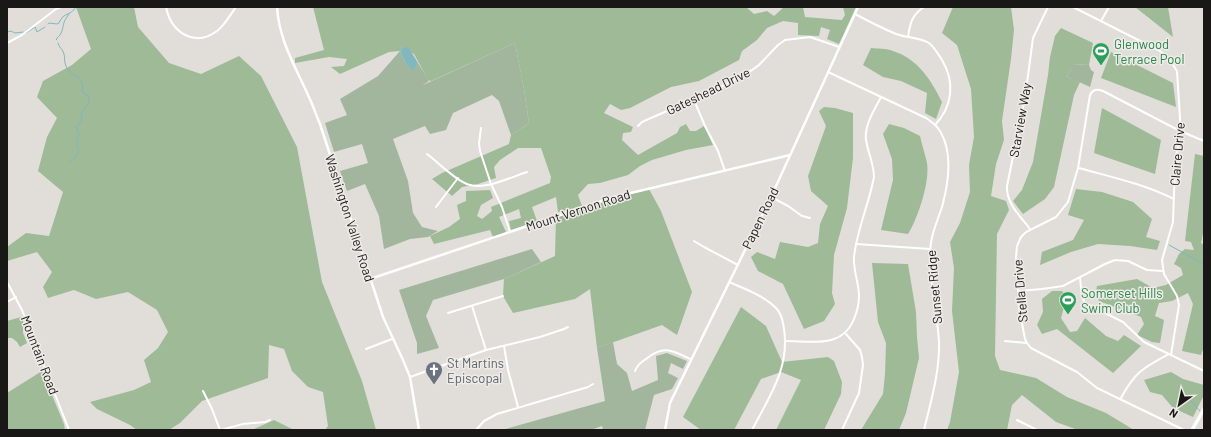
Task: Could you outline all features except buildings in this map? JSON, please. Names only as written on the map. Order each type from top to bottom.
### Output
[{"type":"highway","points":[[1192,430],[1204,409]]},
{"type":"street","points":[[7,43],[22,35],[56,9],[61,7]]},
{"type":"street","points":[[166,7],[171,22],[176,29],[184,34],[198,38],[208,36],[217,31],[236,7]]},
{"type":"street","name":"Washington Valley Road","points":[[277,7],[278,22],[285,46],[320,124],[382,317],[392,340],[404,360],[410,376],[419,430]]},
{"type":"street","name":"Papen Road","points":[[665,430],[668,406],[771,197],[858,7]]},
{"type":"street","points":[[908,37],[911,19],[924,7]]},
{"type":"street","name":"Starview Way","points":[[1030,229],[1012,206],[1009,198],[1008,186],[1025,98],[1033,38],[1048,7]]},
{"type":"street","name":"Claire Drive","points":[[1073,7],[1160,51],[1173,63],[1178,74],[1180,131],[1175,165],[1173,222],[1162,260],[1163,271]]},
{"type":"street","points":[[1101,21],[1109,7]]},
{"type":"street","points":[[855,14],[897,34],[922,40],[934,48],[944,63],[950,78],[951,89],[949,103],[942,117],[935,125]]},
{"type":"street","name":"Gateshead Drive","points":[[638,126],[650,118],[694,100],[752,70],[785,40],[810,37],[839,48]]},
{"type":"street","name":"Sunset Ridge","points":[[827,72],[882,96],[926,118],[941,131],[945,141],[948,172],[945,192],[932,237],[930,250],[938,332],[938,357],[936,381],[924,430]]},
{"type":"street","name":"Stella Drive","points":[[1027,344],[1020,317],[1016,257],[1017,246],[1021,237],[1030,229],[1050,221],[1061,212],[1070,198],[1078,168],[1090,95],[1095,89],[1103,91],[1180,131]]},
{"type":"street","points":[[785,341],[831,341],[846,334],[855,317],[859,297],[854,263],[856,244],[874,177],[866,141],[866,131],[882,96]]},
{"type":"street","points":[[694,100],[718,152],[724,171]]},
{"type":"street","points":[[481,128],[479,146],[491,184],[502,207],[510,232]]},
{"type":"street","points":[[1180,131],[1204,141]]},
{"type":"street","points":[[427,154],[470,186],[481,187],[527,172]]},
{"type":"street","name":"Mount Vernon Road","points":[[370,280],[614,197],[790,155]]},
{"type":"street","points":[[780,158],[785,161],[786,165]]},
{"type":"street","points":[[1078,168],[1134,183],[1160,192],[1174,199]]},
{"type":"street","points":[[436,207],[458,178]]},
{"type":"street","points":[[771,197],[788,206],[802,216],[810,218]]},
{"type":"street","points":[[694,240],[738,265]]},
{"type":"street","points":[[856,244],[930,250]]},
{"type":"street","points":[[1018,291],[1057,288],[1080,278],[1108,262],[1120,260],[1128,261],[1147,270],[1163,271],[1177,296],[1179,305],[1170,354]]},
{"type":"street","points":[[1080,278],[1082,297],[1085,303],[1123,322],[1144,342],[1204,370]]},
{"type":"street","name":"Mountain Road","points":[[7,282],[16,297],[69,430]]},
{"type":"street","points":[[729,282],[758,295],[771,303],[778,310],[783,322],[785,341],[781,372],[752,430]]},
{"type":"street","points":[[448,313],[503,296]]},
{"type":"street","points":[[7,302],[16,297]]},
{"type":"street","points":[[472,306],[486,350]]},
{"type":"street","points":[[410,376],[486,350],[540,337],[568,327]]},
{"type":"street","points":[[842,430],[859,393],[863,365],[860,350],[846,334]]},
{"type":"street","points":[[366,349],[392,340]]},
{"type":"street","points":[[1005,341],[1027,344],[1037,352],[1077,372],[1097,388],[1121,398],[1184,430]]},
{"type":"street","points":[[504,346],[508,370],[518,407]]},
{"type":"street","points":[[635,371],[638,365],[652,354],[662,350],[672,351],[690,359]]},
{"type":"street","points":[[1121,398],[1142,369],[1170,354]]},
{"type":"street","points":[[476,430],[479,425],[490,417],[518,407],[588,387],[593,384]]},
{"type":"street","points":[[203,391],[221,430],[242,424],[265,422],[270,420]]},
{"type":"street","points":[[1017,420],[1037,430]]},
{"type":"green space","points":[[76,7],[134,7],[138,27],[169,63],[201,74],[239,56],[261,76],[297,147],[322,282],[362,381],[376,430],[325,430],[328,426],[323,392],[308,387],[292,371],[284,349],[269,345],[268,378],[202,401],[180,423],[169,430],[137,430],[97,409],[90,402],[134,390],[151,382],[144,360],[158,348],[168,332],[157,310],[128,292],[96,299],[74,290],[48,298],[43,287],[52,272],[37,252],[7,261],[7,247],[26,233],[49,236],[63,192],[38,171],[47,137],[57,118],[37,97],[43,81],[72,65],[91,49]]},
{"type":"green space","points":[[313,7],[746,7],[754,14],[767,11],[774,16],[784,7],[803,7],[805,17],[842,20],[845,15],[843,7],[856,7],[839,44],[827,39],[830,30],[821,27],[819,36],[798,35],[798,23],[783,21],[767,28],[757,40],[742,51],[739,60],[699,81],[671,87],[630,108],[621,110],[610,104],[604,113],[633,127],[631,132],[623,133],[622,140],[638,155],[677,133],[680,127],[686,124],[690,131],[696,131],[704,126],[713,145],[686,150],[652,160],[640,166],[628,175],[600,183],[588,184],[578,195],[582,206],[558,212],[556,197],[532,207],[537,221],[511,230],[509,221],[521,218],[519,209],[499,217],[506,232],[493,237],[490,230],[434,244],[430,236],[449,227],[460,219],[457,205],[466,201],[466,191],[490,190],[493,198],[481,205],[477,216],[482,219],[492,211],[491,207],[550,183],[551,177],[541,148],[518,148],[500,160],[494,167],[496,178],[462,187],[452,196],[432,179],[442,173],[509,144],[511,135],[529,123],[515,43],[431,81],[428,80],[414,54],[403,47],[400,51],[389,52],[340,74],[331,67],[344,66],[347,59],[329,57],[295,63],[295,58],[324,50]]},
{"type":"green space","points":[[953,7],[1011,7],[1014,30],[1002,121],[1004,140],[996,164],[991,196],[1006,201],[1009,210],[997,234],[995,356],[1000,370],[1036,378],[1067,397],[1106,413],[1134,430],[1078,430],[1056,422],[1022,395],[1012,405],[1007,430],[947,430],[950,422],[959,372],[952,311],[954,268],[950,242],[960,223],[970,192],[969,165],[974,137],[971,89],[957,45],[942,33]]},
{"type":"green space","points":[[1135,7],[1168,7],[1173,37]]},
{"type":"green space","points":[[1061,28],[1093,43],[1089,65],[1072,64],[1072,69],[1066,76],[1080,82],[1074,95],[1054,187],[1045,199],[1023,214],[1013,201],[1022,190],[1033,162],[1050,57],[1055,36]]},
{"type":"green space","points":[[515,43],[529,123],[511,135],[499,101],[492,95],[453,113],[446,130],[430,134],[425,126],[393,139],[408,181],[413,213],[422,227],[438,231],[428,237],[410,239],[384,249],[379,216],[365,184],[347,191],[340,171],[368,163],[362,144],[334,152],[325,123],[347,115],[340,99],[378,76],[400,51],[405,62],[413,70],[418,63],[429,81],[423,85]]},
{"type":"green space","points":[[871,48],[888,49],[893,51],[910,59],[923,71],[942,102],[936,119],[925,113],[927,93],[901,81],[883,77],[863,65]]},
{"type":"green space","points":[[1111,52],[1173,83],[1176,107],[1101,78]]},
{"type":"green space","points":[[1072,64],[1089,65],[1091,70],[1094,72],[1090,87],[1066,76],[1072,69]]},
{"type":"green space","points":[[824,107],[835,108],[853,113],[853,158],[847,208],[834,255],[832,293],[835,304],[824,321],[804,329],[783,284],[758,271],[751,257],[757,252],[775,259],[780,242],[808,247],[818,243],[820,224],[828,206],[811,191],[808,176],[826,126],[819,111]]},
{"type":"green space","points":[[1102,108],[1161,140],[1155,174],[1094,153]]},
{"type":"green space","points":[[889,124],[904,128],[920,136],[927,163],[927,180],[925,190],[916,219],[908,234],[881,230],[893,180],[892,159],[883,134]]},
{"type":"green space","points":[[1195,154],[1204,156],[1204,229],[1201,243],[1204,245],[1204,347],[1201,355],[1182,351],[1193,304],[1188,293],[1172,301],[1159,303],[1155,316],[1164,320],[1160,343],[1152,342],[1137,335],[1144,324],[1141,317],[1099,301],[1096,291],[1097,286],[1137,279],[1153,288],[1166,285],[1183,275],[1181,268],[1174,264],[1179,254],[1185,249],[1194,250],[1191,242],[1185,241]]},
{"type":"green space","points":[[649,189],[661,211],[692,292],[677,335],[662,325],[597,348],[590,289],[575,299],[513,313],[503,296],[504,279],[555,256],[556,217],[614,197]]},
{"type":"green space","points":[[1076,189],[1102,192],[1133,202],[1152,219],[1146,237],[1160,241],[1157,250],[1130,246],[1098,244],[1071,252],[1040,265],[1042,252],[1073,240],[1084,220],[1068,215]]},
{"type":"green space","points":[[532,249],[541,262],[504,279],[433,300],[426,316],[439,348],[417,354],[417,343],[399,290]]},
{"type":"green space","points":[[872,263],[908,264],[916,312],[919,358],[906,413],[899,430],[861,430],[883,394],[885,374],[886,343],[878,322]]},
{"type":"green space","points":[[1052,291],[1062,291],[1074,304],[1064,307],[1061,318],[1070,332],[1077,331],[1085,318],[1106,336],[1118,341],[1124,335],[1141,346],[1113,373],[1057,329],[1042,334],[1037,325],[1043,312],[1042,299]]},
{"type":"green space","points":[[741,307],[766,326],[782,362],[828,357],[834,361],[842,382],[841,394],[824,430],[776,430],[801,380],[781,372],[761,379],[734,430],[701,430],[683,417]]},
{"type":"green space","points":[[21,317],[23,320],[23,333],[27,343],[20,347],[12,338],[7,338],[7,321]]},
{"type":"green space","points":[[613,342],[617,364],[627,373],[632,391],[658,380],[656,356],[667,353],[687,361],[683,369],[671,363],[668,373],[678,378],[672,389],[654,395],[645,430],[603,430],[602,426],[591,430],[502,430],[605,401],[597,348]]},
{"type":"green space","points":[[42,371],[64,424],[65,430],[7,430],[7,393]]},
{"type":"green space","points":[[1171,372],[1183,379],[1204,385],[1204,395],[1193,417],[1173,408],[1162,395],[1150,392],[1144,380]]},
{"type":"green space","points":[[274,420],[294,430],[252,430]]},
{"type":"water","points":[[403,47],[409,48],[418,63],[413,71],[405,62],[400,51]]},
{"type":"waterway","points":[[48,24],[59,23],[65,15],[72,12],[76,7]]},
{"type":"waterway","points":[[57,40],[56,39],[59,37],[65,20],[69,14]]},
{"type":"waterway","points":[[26,33],[35,27],[37,32],[45,27]]},
{"type":"waterway","points":[[7,32],[23,32]]},
{"type":"waterway","points":[[58,43],[63,52],[68,70],[81,82],[82,91],[84,94],[88,95],[89,102],[81,114],[82,120],[80,124],[76,126],[79,136],[77,138],[77,147],[79,149],[76,157],[70,162]]},
{"type":"waterway","points":[[1169,245],[1204,264]]},
{"type":"waterway","points":[[1188,398],[1200,411]]},
{"type":"place","name":"Glenwood Terrace Pool","points":[[1101,66]]},
{"type":"place","name":"Somerset Hills Swim Club","points":[[1068,315]]},
{"type":"place","name":"St Martins Episcopal","points":[[434,385]]}]
